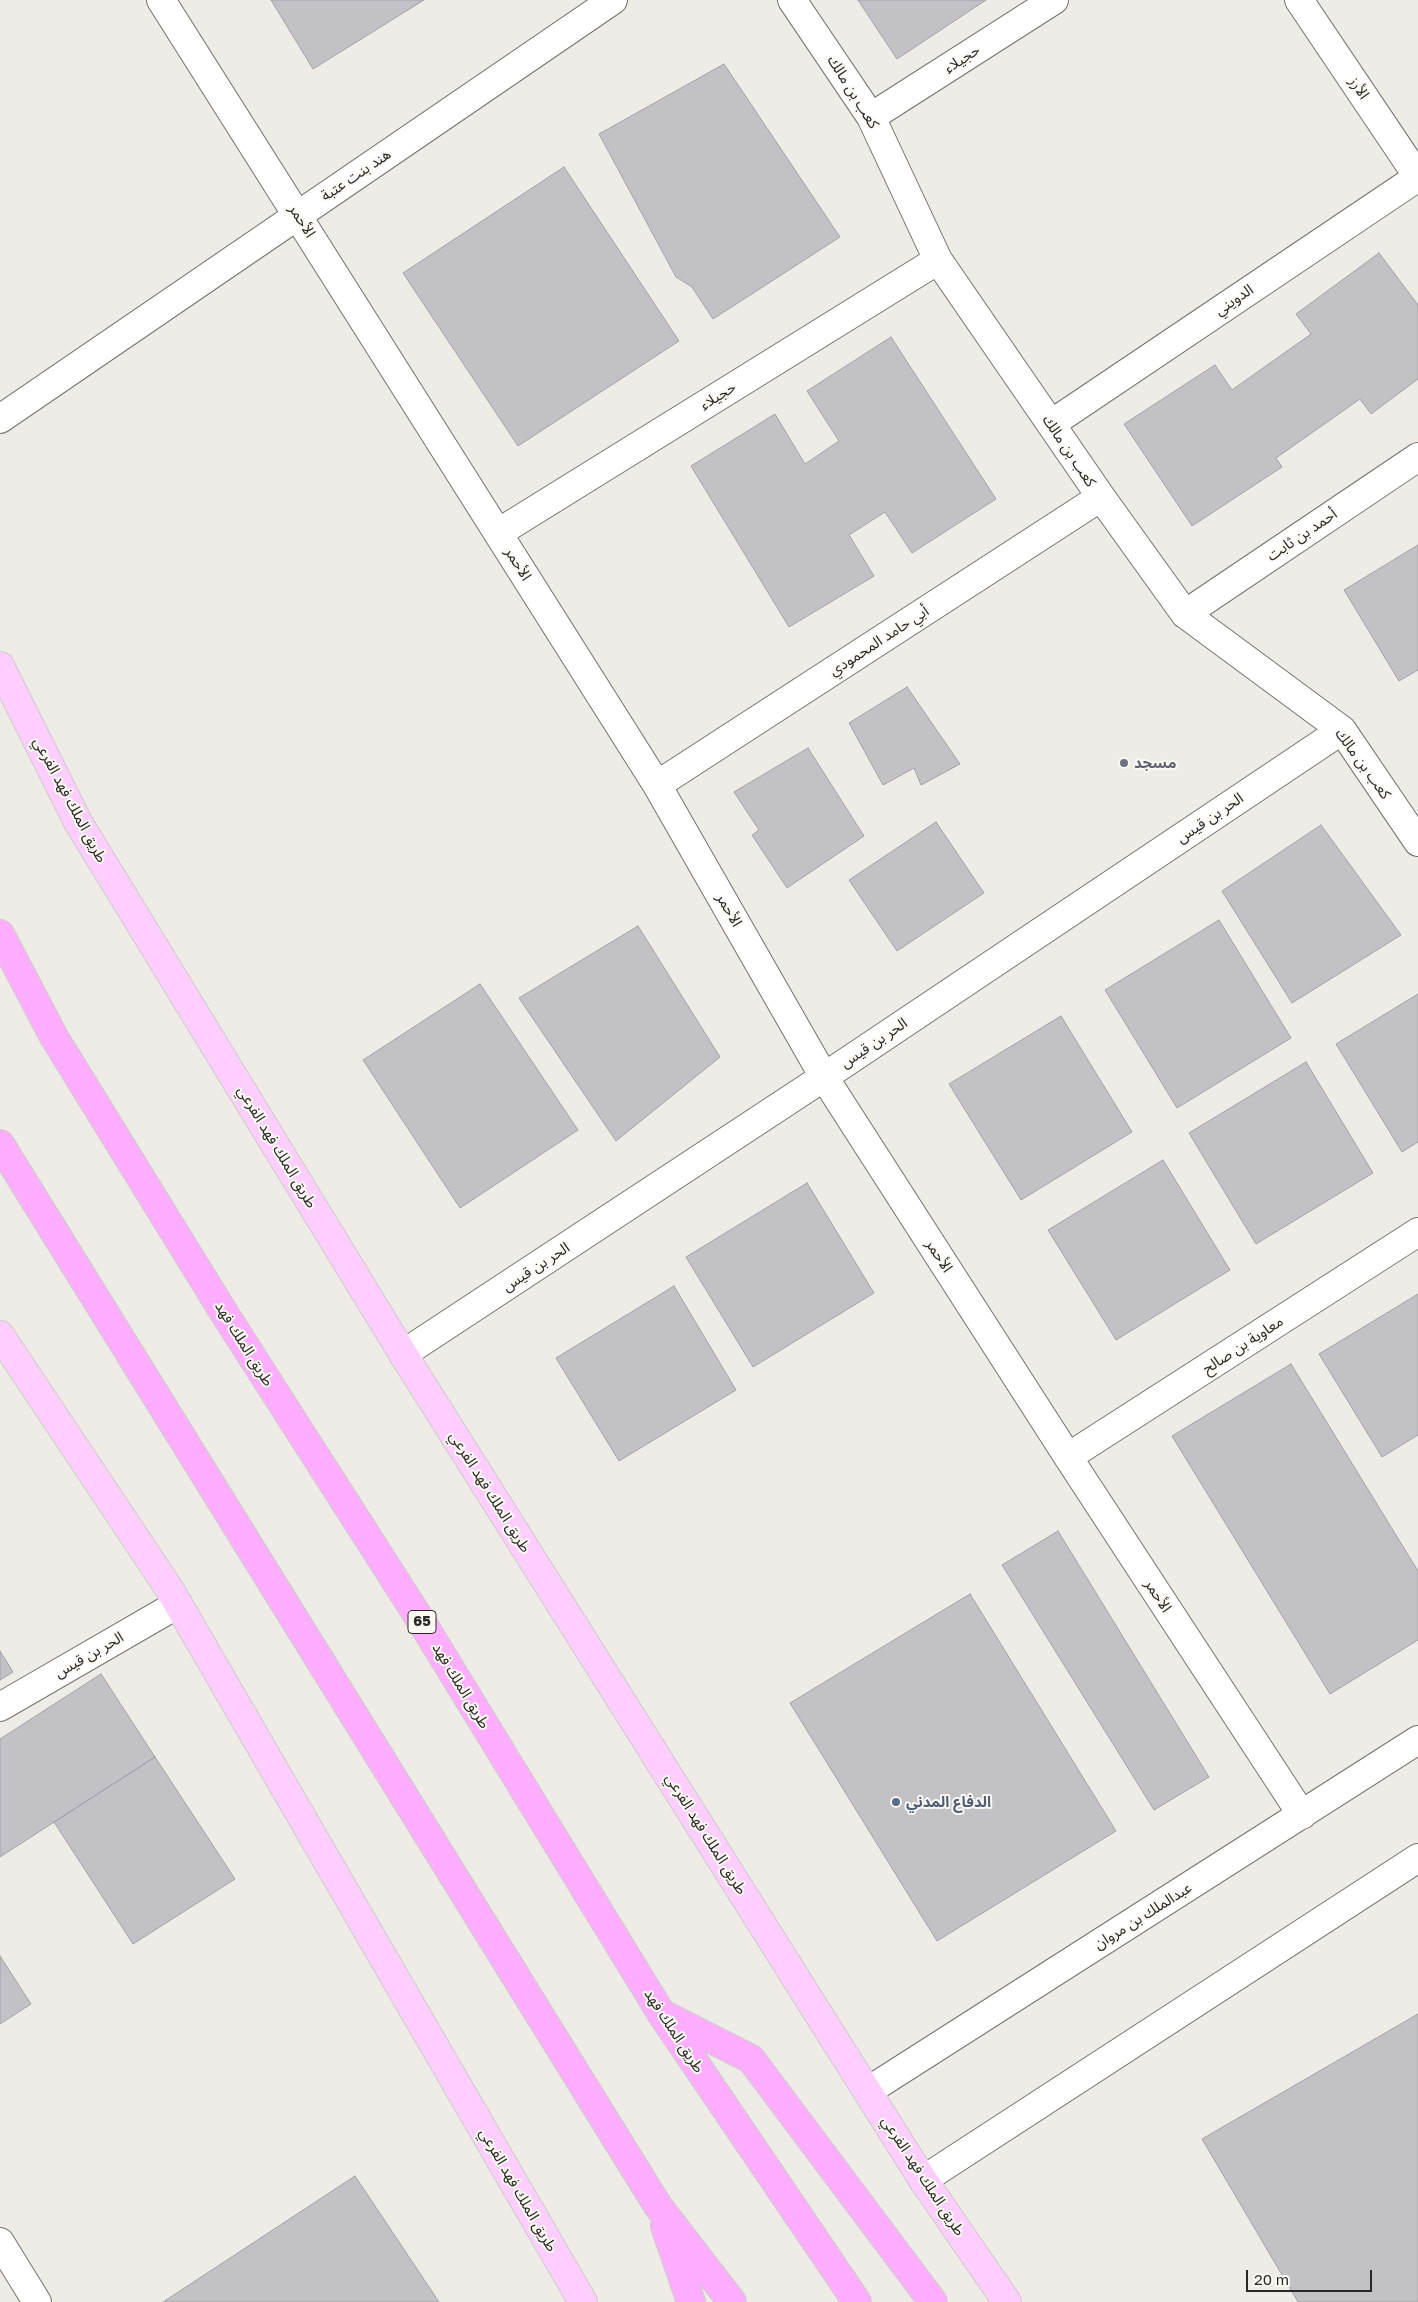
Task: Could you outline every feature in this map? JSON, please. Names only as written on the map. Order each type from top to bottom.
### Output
[{"type":"highway","name":"طريق الملك فهد","points":[[0,934],[54,1037],[226,1316],[418,1616],[661,2013],[857,2302]]},
{"type":"highway","points":[[0,1144],[658,2206],[732,2302]]},
{"type":"highway","points":[[661,2013],[751,2059],[933,2302]]},
{"type":"highway","points":[[658,2206],[690,2302]]},
{"type":"main road","name":"طريق الملك فهد الفرعي","points":[[0,666],[78,822],[403,1354],[923,2180],[1006,2302]]},
{"type":"main road","name":"طريق الملك فهد الفرعي","points":[[0,1335],[178,1604],[583,2302]]},
{"type":"street","name":"الأحمر","points":[[161,0],[298,214],[657,785],[824,1077],[1068,1457],[1302,1815]]},
{"type":"street","name":"هند بنت عتبة","points":[[0,419],[613,0]]},
{"type":"street","name":"كعب بن مالك","points":[[792,0],[871,117],[938,260],[1101,497],[1185,614],[1342,730],[1418,842]]},
{"type":"street","name":"حجيلاء","points":[[871,117],[1054,0]]},
{"type":"street","name":"الأرز","points":[[1299,0],[1418,177]]},
{"type":"street","name":"الدويني","points":[[1051,424],[1418,177]]},
{"type":"street","name":"حجيلاء","points":[[498,533],[938,260]]},
{"type":"street","name":"أحمد بن ثابت","points":[[1185,614],[1418,457]]},
{"type":"street","name":"أبي حامد المحمودي","points":[[657,785],[1101,497]]},
{"type":"street","name":"الحر بن قيس","points":[[403,1354],[824,1077],[1342,730]]},
{"type":"street","name":"معاوية بن صالح","points":[[1068,1457],[1418,1232]]},
{"type":"street","name":"الحر بن قيس","points":[[0,1706],[178,1604]]},
{"type":"street","name":"عبدالملك بن مروان","points":[[868,2091],[1418,1740]]},
{"type":"street","points":[[923,2180],[1418,1858]]},
{"type":"street","points":[[0,2242],[37,2302]]},
{"type":"building","points":[[271,0],[424,0],[313,69]]},
{"type":"building","points":[[858,0],[986,0],[897,59]]},
{"type":"building","points":[[724,64],[840,237],[713,319],[692,287],[676,277],[599,134]]},
{"type":"building","points":[[564,167],[679,341],[518,446],[403,273]]},
{"type":"building","points":[[1379,253],[1418,305],[1418,379],[1371,414],[1360,399],[1276,458],[1282,467],[1192,526],[1124,424],[1215,365],[1232,390],[1311,334],[1296,314]]},
{"type":"building","points":[[891,337],[996,499],[912,553],[885,512],[849,535],[874,576],[789,627],[691,466],[775,414],[805,464],[839,441],[807,391]]},
{"type":"building","points":[[1418,545],[1418,670],[1399,681],[1344,590]]},
{"type":"building","points":[[907,687],[960,764],[921,785],[914,768],[883,785],[849,723]]},
{"type":"building","points":[[808,748],[864,836],[787,888],[752,835],[759,830],[734,792]]},
{"type":"building","points":[[936,822],[984,893],[897,951],[849,880]]},
{"type":"building","points":[[1321,825],[1401,935],[1292,1003],[1222,891]]},
{"type":"building","points":[[1219,920],[1291,1038],[1177,1108],[1105,990]]},
{"type":"building","points":[[638,926],[720,1057],[616,1141],[519,998]]},
{"type":"building","points":[[480,984],[578,1130],[460,1208],[363,1060]]},
{"type":"building","points":[[1418,994],[1418,1142],[1402,1152],[1336,1044]]},
{"type":"building","points":[[1061,1016],[1132,1132],[1021,1200],[949,1084]]},
{"type":"building","points":[[1306,1062],[1373,1173],[1256,1244],[1189,1133]]},
{"type":"building","points":[[1163,1160],[1230,1270],[1116,1340],[1048,1230]]},
{"type":"building","points":[[807,1183],[874,1293],[753,1367],[686,1257]]},
{"type":"building","points":[[674,1286],[736,1390],[619,1461],[556,1358]]},
{"type":"building","points":[[1418,1294],[1418,1435],[1382,1457],[1319,1354]]},
{"type":"building","points":[[1291,1364],[1418,1571],[1418,1640],[1330,1694],[1172,1436]]},
{"type":"building","points":[[1058,1531],[1209,1777],[1154,1810],[1002,1565]]},
{"type":"building","points":[[970,1594],[1116,1831],[937,1941],[790,1703]]},
{"type":"building","points":[[0,1651],[13,1672],[0,1680]]},
{"type":"building","points":[[101,1674],[155,1757],[0,1857],[0,1739]]},
{"type":"building","points":[[155,1757],[235,1879],[133,1944],[54,1822]]},
{"type":"building","points":[[0,1956],[31,2004],[0,2024]]},
{"type":"building","points":[[1418,2014],[1418,2302],[1298,2302],[1202,2139]]},
{"type":"building","points":[[355,2176],[439,2302],[163,2302]]},
{"type":"place","name":"مسجد","points":[[1124,763]]},
{"type":"place","name":"الدفاع المدني","points":[[896,1802]]}]
